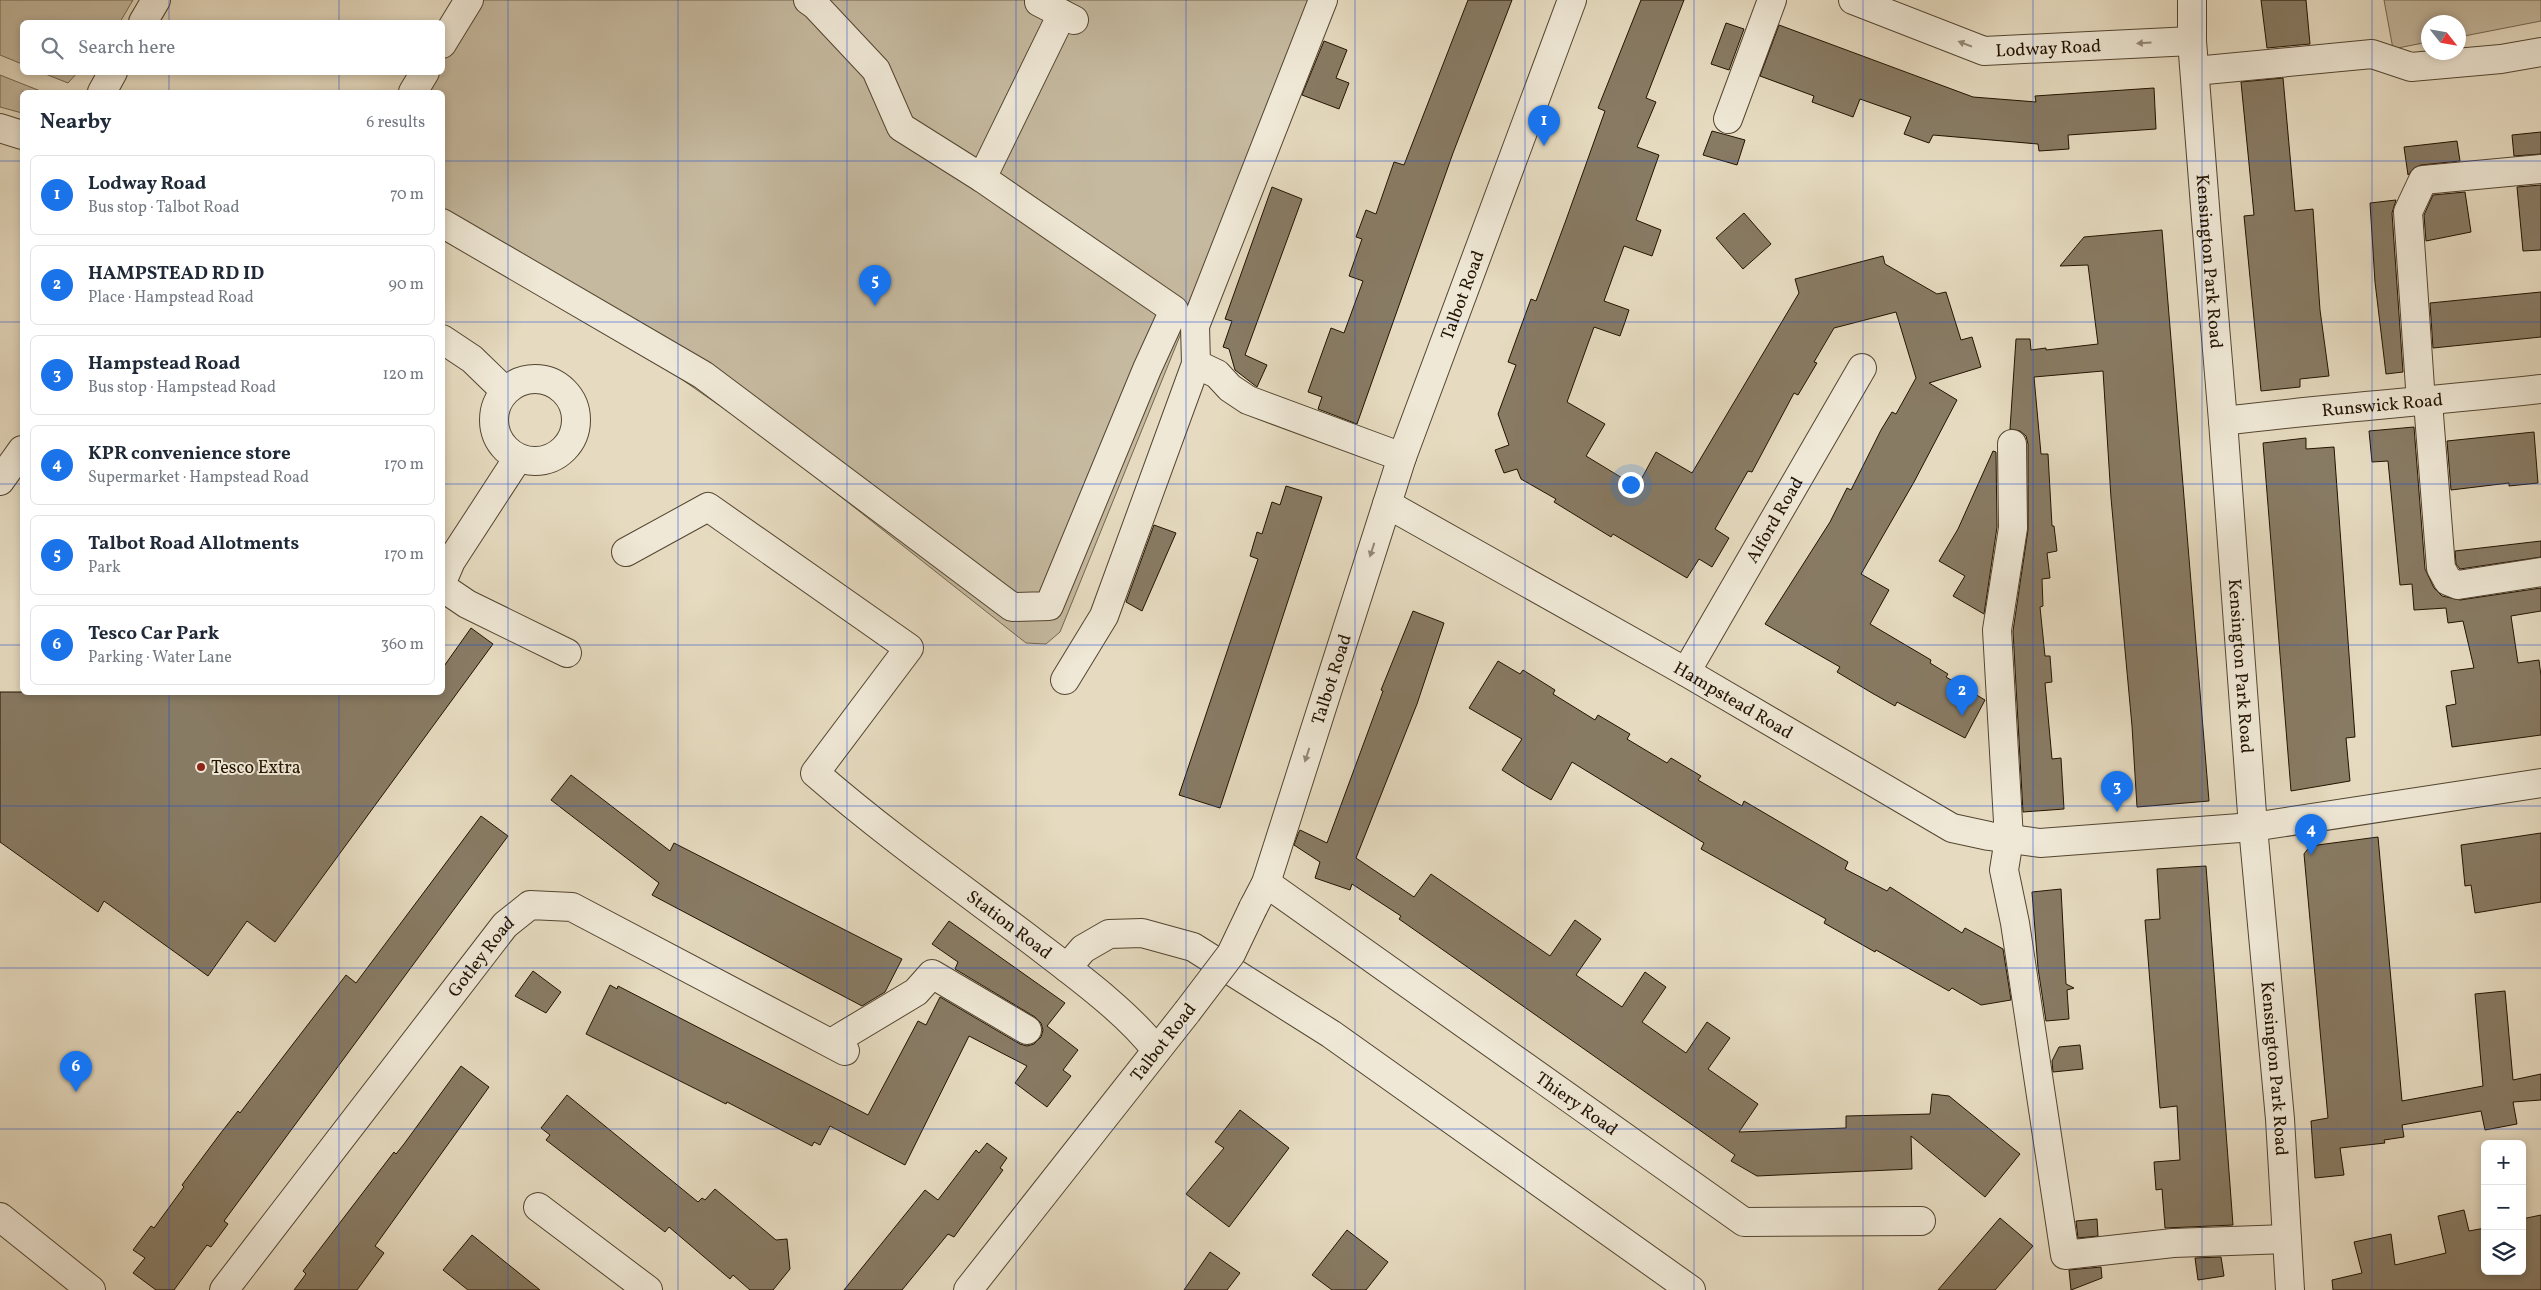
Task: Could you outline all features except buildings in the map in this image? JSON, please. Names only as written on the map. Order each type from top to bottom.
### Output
[{"type":"street","points":[[144,20],[156,0]]},
{"type":"street","points":[[445,39],[469,0]]},
{"type":"street","points":[[808,0],[815,5],[876,70],[901,127],[982,178],[1174,310],[1182,322],[1196,364],[1104,616],[1065,680]]},
{"type":"street","points":[[445,226],[703,375],[1012,607],[1050,606],[1182,322],[1323,0]]},
{"type":"street","name":"Talbot Road","points":[[968,1290],[1231,954],[1266,884],[1402,457],[1572,0]]},
{"type":"street","points":[[1728,119],[1772,0]]},
{"type":"street","name":"Lodway Road","points":[[1853,0],[1984,51],[2192,40]]},
{"type":"street","name":"Kensington Park Road","points":[[2192,0],[2192,40],[2224,422],[2253,826],[2280,1119],[2290,1290]]},
{"type":"street","points":[[982,178],[1058,12]]},
{"type":"street","points":[[2195,71],[2372,54],[2411,68],[2501,59],[2541,52]]},
{"type":"street","points":[[103,90],[111,75]]},
{"type":"street","points":[[414,90],[423,75]]},
{"type":"street","points":[[0,128],[20,134]]},
{"type":"street","points":[[2541,169],[2423,180],[2408,212],[2441,568],[2448,580],[2458,585],[2541,572]]},
{"type":"street","points":[[445,340],[484,369],[505,391]]},
{"type":"street","points":[[1196,364],[1218,374],[1230,388],[1248,400],[1402,457]]},
{"type":"street","name":"Alford Road","points":[[1686,672],[1862,368]]},
{"type":"street","points":[[540,378],[554,383],[566,392],[574,404],[576,414],[574,436],[560,454],[548,460],[531,462],[518,458],[501,445],[495,431],[493,416],[496,403],[505,391],[514,384],[526,379],[540,378]]},
{"type":"street","name":"Runswick Road","points":[[2224,422],[2318,410],[2425,402],[2541,389]]},
{"type":"street","points":[[2012,444],[2013,528],[1997,630],[2009,838],[2004,870],[2018,942],[2066,1255],[2173,1243],[2287,1239]]},
{"type":"street","points":[[0,481],[20,453]]},
{"type":"street","points":[[445,575],[451,561],[518,458]]},
{"type":"street","name":"Hampstead Road","points":[[1387,504],[1686,672],[1952,828],[2040,843],[2253,826],[2541,783]]},
{"type":"street","name":"Station Road","points":[[626,552],[708,507],[909,648],[815,773],[856,808],[1067,968],[1144,1035],[1156,1050]]},
{"type":"street","points":[[445,590],[467,604],[567,653]]},
{"type":"street","name":"Thiery Road","points":[[1266,884],[1744,1222],[1921,1221]]},
{"type":"street","name":"Gotley Road","points":[[224,1290],[505,925],[530,905],[572,907],[838,1047],[916,992],[932,974],[1026,1030]]},
{"type":"street","points":[[1067,968],[1083,948],[1109,934],[1142,933],[1193,947],[1331,1034],[1691,1290]]},
{"type":"street","points":[[538,1207],[648,1290]]},
{"type":"street","points":[[0,1217],[91,1290]]},
{"type":"shaded area","points":[[0,0],[133,0],[121,20],[20,20],[20,63],[0,55]]},
{"type":"shaded area","points":[[460,0],[1316,0],[1060,632],[1046,644],[1026,643],[769,440],[674,374],[445,239],[445,90],[406,90],[416,75],[445,75],[445,26]]},
{"type":"shaded area","points":[[2384,0],[2541,0],[2541,21],[2466,36],[2466,15],[2421,15],[2421,43],[2393,49]]},
{"type":"shaded area","points":[[0,75],[38,90],[20,90],[20,112],[0,107]]},
{"type":"shaded area","points":[[48,75],[75,75],[68,83]]},
{"type":"place","name":"Lodway Road","points":[[1544,146]]},
{"type":"place","name":"Talbot Road Allotments","points":[[875,306]]},
{"type":"place","name":"HAMPSTEAD RD ID","points":[[1962,716]]},
{"type":"place","name":"Tesco Extra","points":[[201,767]]},
{"type":"place","name":"Hampstead Road","points":[[2117,812]]},
{"type":"place","name":"KPR convenience store","points":[[2311,855]]},
{"type":"place","name":"Tesco Car Park","points":[[76,1092]]}]
